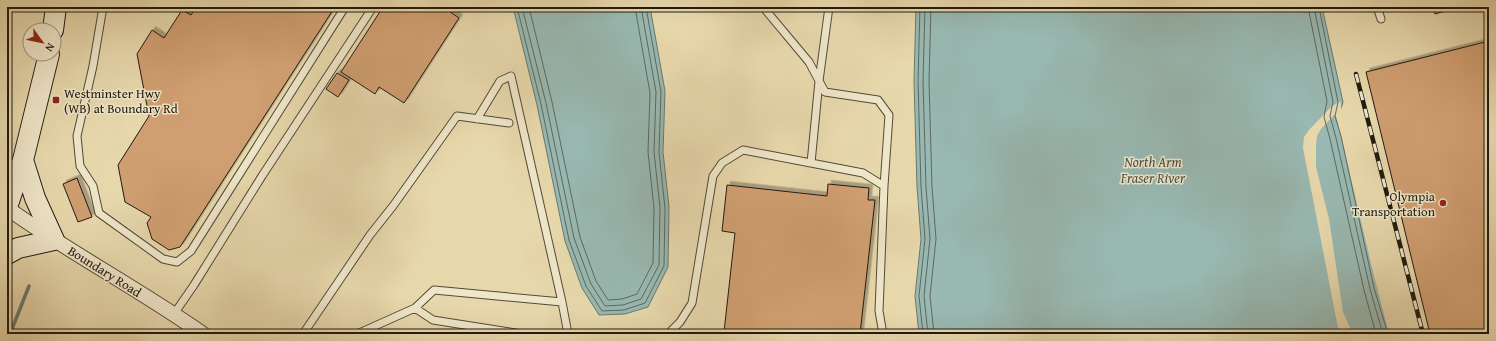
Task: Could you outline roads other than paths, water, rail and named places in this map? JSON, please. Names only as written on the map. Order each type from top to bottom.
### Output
[{"type":"main road","points":[[54,22],[56,7]]},
{"type":"main road","points":[[7,208],[23,160],[47,62]]},
{"type":"main road","points":[[7,254],[18,248],[54,240],[35,198],[23,160]]},
{"type":"street","name":"Boundary Road","points":[[7,208],[54,240],[174,314],[203,334]]},
{"type":"lane","points":[[104,7],[93,66],[77,136],[80,166],[93,186],[99,213],[163,259],[177,262],[191,252],[345,7]]},
{"type":"lane","points":[[174,314],[372,7]]},
{"type":"lane","points":[[764,7],[809,62],[825,92],[878,100],[889,115],[884,186],[879,311],[883,334]]},
{"type":"lane","points":[[811,163],[819,81],[829,7]]},
{"type":"lane","points":[[1377,7],[1381,19]]},
{"type":"lane","points":[[477,119],[500,81],[511,76],[568,334]]},
{"type":"lane","points":[[303,334],[370,235],[393,206],[457,116],[509,124]]},
{"type":"lane","points":[[668,334],[680,322],[692,303],[714,176],[722,163],[743,150],[863,173],[884,186]]},
{"type":"lane","points":[[357,334],[415,308],[434,290],[562,302]]},
{"type":"lane","points":[[415,308],[433,320],[522,334]]},
{"type":"water","points":[[513,7],[650,7],[665,91],[663,152],[669,207],[668,267],[648,307],[625,314],[599,315],[582,288],[565,241],[537,105]]},
{"type":"water","name":"North Arm Fraser River","points":[[916,7],[1322,7],[1343,102],[1339,116],[1378,287],[1392,334],[919,334],[915,296],[921,239],[917,187],[914,81]]},
{"type":"waterway","points":[[10,334],[29,286]]},
{"type":"railway","points":[[1356,74],[1423,334]]},
{"type":"place","name":"Westminster Hwy (WB) at Boundary Rd","points":[[56,100]]},
{"type":"place","name":"Olympia Transportation","points":[[1443,203]]}]
